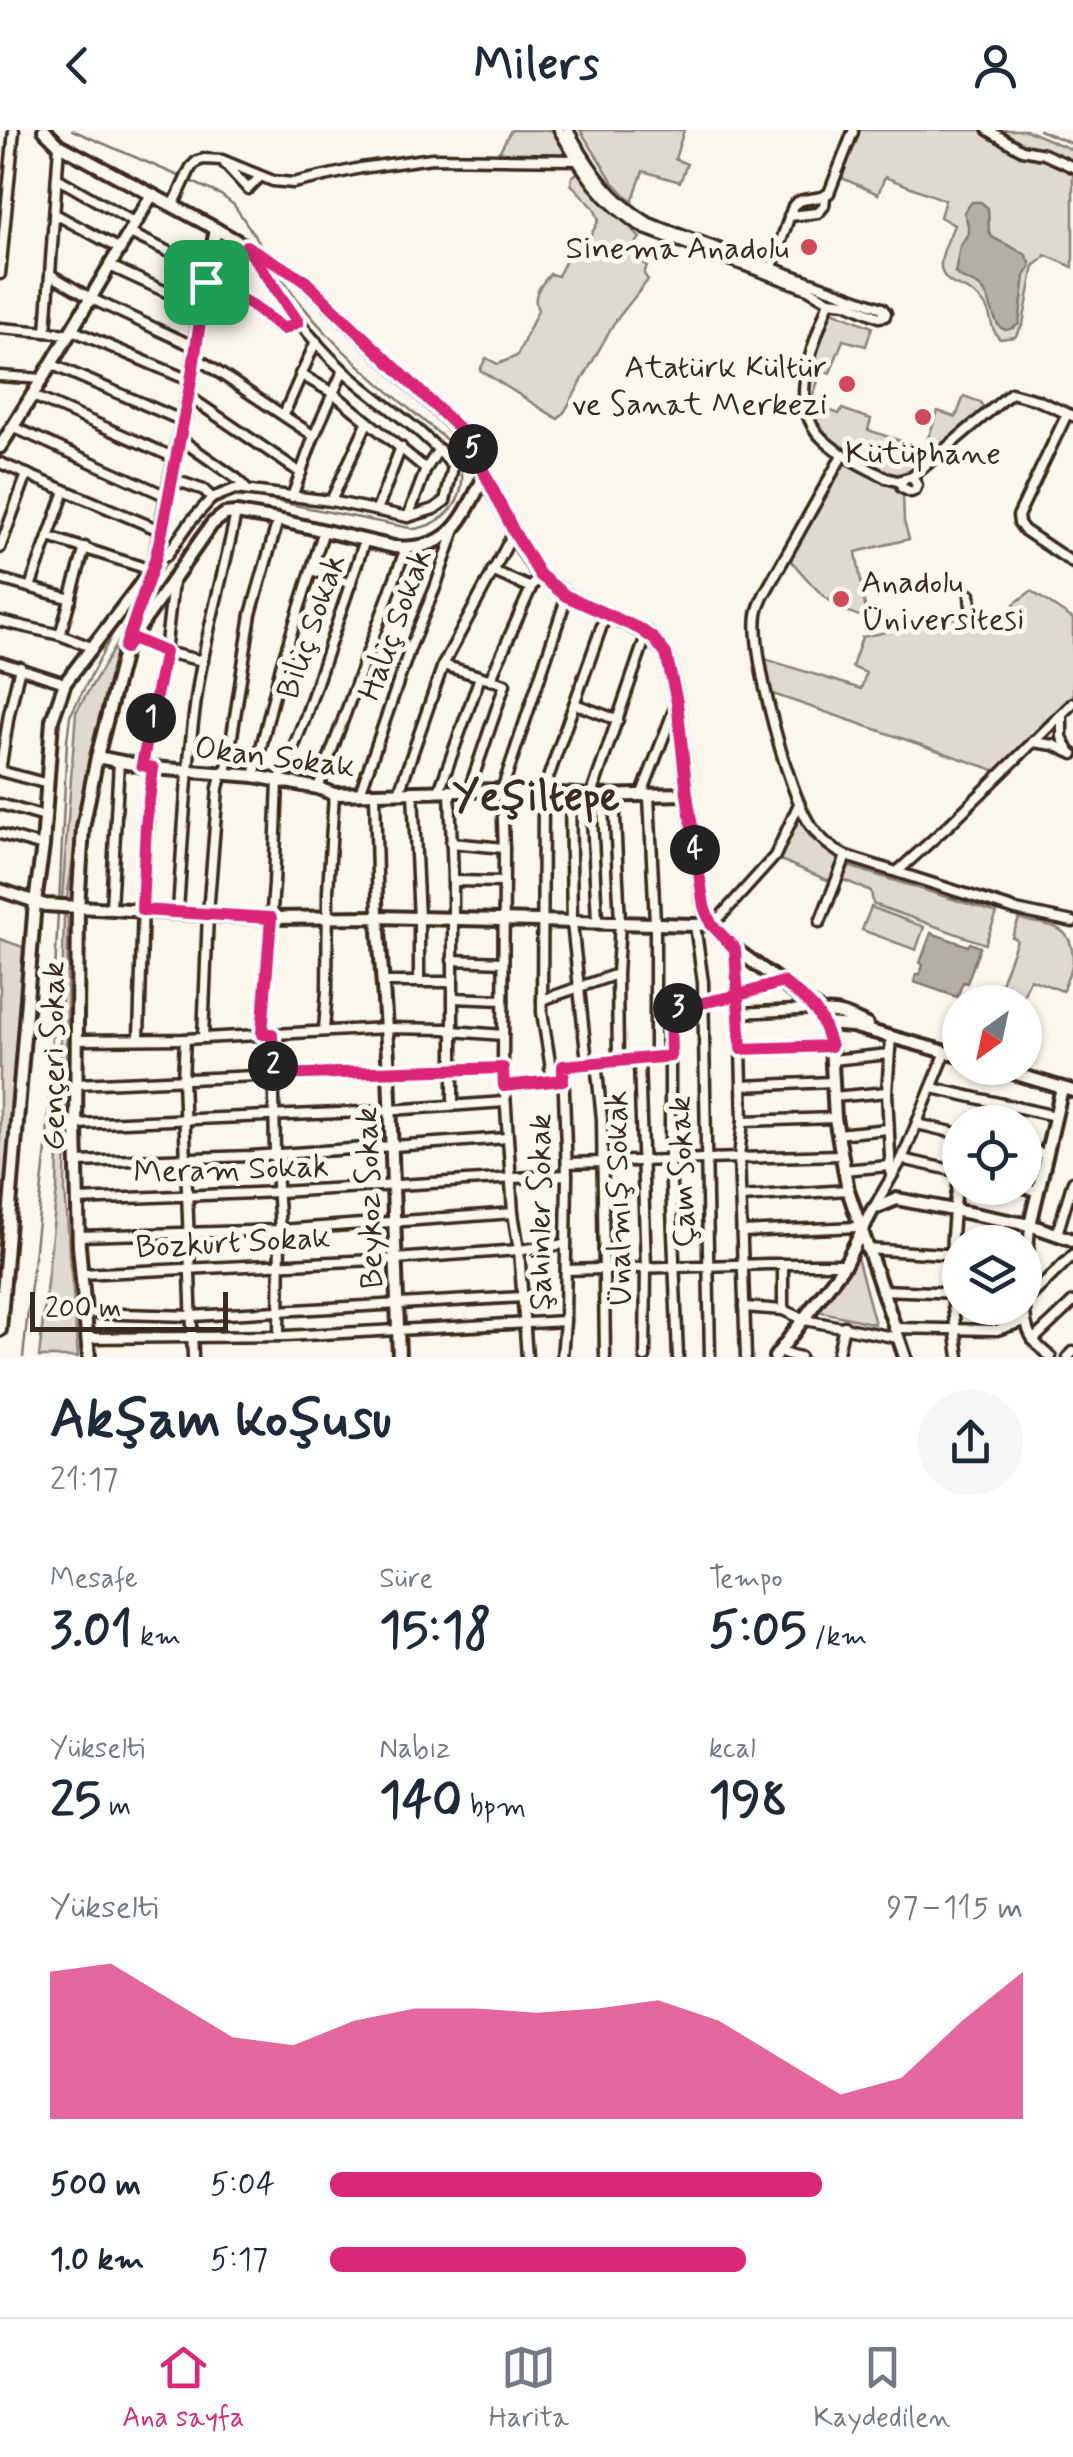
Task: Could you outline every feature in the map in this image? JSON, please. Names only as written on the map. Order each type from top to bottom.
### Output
[{"type":"street","points":[[0,274],[2,215],[14,130]]},
{"type":"street","points":[[44,130],[59,146],[299,276],[469,442],[540,575],[566,596],[647,633],[666,654],[677,702],[701,892],[711,924],[735,949],[783,982],[820,1016],[831,1046],[843,1170],[904,1357]]},
{"type":"street","points":[[560,130],[610,204],[645,230],[828,288],[832,298],[802,389],[807,415],[816,431],[843,454],[897,482],[912,477],[1011,393],[1070,415],[1018,516],[1024,530],[1073,563]]},
{"type":"street","points":[[568,130],[581,160]]},
{"type":"street","points":[[988,130],[1022,150],[1044,154],[1073,167]]},
{"type":"street","points":[[789,216],[818,214],[822,210],[852,132]]},
{"type":"street","points":[[46,332],[59,146]]},
{"type":"street","points":[[173,206],[189,170],[209,158],[260,177],[294,183],[432,158],[581,160]]},
{"type":"street","points":[[222,160],[248,189],[260,177]]},
{"type":"street","points":[[57,178],[284,329],[298,322]]},
{"type":"street","points":[[0,447],[53,365],[152,195]]},
{"type":"street","points":[[771,270],[792,206],[797,201],[825,197]]},
{"type":"street","points":[[55,214],[120,249]]},
{"type":"street","name":"Gençeri Sokak","points":[[88,1357],[77,1200],[72,907],[82,828],[97,757],[162,531],[216,229]]},
{"type":"street","points":[[0,1330],[40,903],[52,720],[65,682],[153,565],[167,555],[212,498],[235,489],[246,490],[408,516],[434,509],[445,501],[453,467],[439,449],[343,370],[316,342],[298,322],[251,249]]},
{"type":"street","points":[[110,266],[201,308]]},
{"type":"street","points":[[771,270],[808,289],[879,317],[885,316],[882,308],[832,298]]},
{"type":"street","points":[[50,275],[195,351],[314,436]]},
{"type":"street","points":[[0,328],[71,332],[191,381]]},
{"type":"street","points":[[284,414],[316,342]]},
{"type":"street","points":[[53,365],[183,421]]},
{"type":"street","points":[[292,497],[343,370]]},
{"type":"street","points":[[300,374],[334,393],[426,469]]},
{"type":"street","points":[[0,376],[42,379]]},
{"type":"street","points":[[31,395],[176,458]]},
{"type":"street","points":[[188,396],[301,473]]},
{"type":"street","points":[[331,502],[368,423]]},
{"type":"street","points":[[13,427],[168,497]]},
{"type":"street","points":[[180,439],[246,490]]},
{"type":"street","points":[[377,510],[401,448]]},
{"type":"street","points":[[408,516],[426,469],[439,449]]},
{"type":"street","points":[[843,454],[764,592],[757,614],[763,677],[778,742],[799,804],[817,834],[846,856],[1016,910],[1073,922]]},
{"type":"street","points":[[0,463],[162,531]]},
{"type":"street","points":[[0,548],[26,474]]},
{"type":"street","points":[[203,661],[128,643],[212,524],[226,514],[236,512],[406,548],[430,545],[455,528],[485,475]]},
{"type":"street","points":[[172,479],[204,490],[212,498]]},
{"type":"street","points":[[30,587],[65,490]]},
{"type":"street","points":[[178,911],[191,734],[236,512]]},
{"type":"street","points":[[203,1038],[218,788],[227,768],[251,614],[278,520]]},
{"type":"street","name":"Haliç Sokak","points":[[360,793],[455,528]]},
{"type":"street","points":[[254,776],[281,666],[324,530]]},
{"type":"street","points":[[400,792],[443,666],[514,532]]},
{"type":"street","points":[[49,536],[153,565]]},
{"type":"street","name":"Biliç Sokak","points":[[278,782],[305,718],[365,540]]},
{"type":"street","points":[[60,635],[85,547]]},
{"type":"street","points":[[318,788],[406,548]]},
{"type":"street","points":[[312,570],[351,584]]},
{"type":"street","points":[[492,571],[531,588]]},
{"type":"street","points":[[453,1106],[453,881],[445,791],[485,679],[540,575]]},
{"type":"street","points":[[139,1038],[147,766],[174,576]]},
{"type":"street","points":[[0,579],[70,599]]},
{"type":"street","points":[[970,595],[971,606]]},
{"type":"street","points":[[527,1357],[503,1068],[502,790],[566,596]]},
{"type":"street","points":[[504,1086],[558,1081],[550,1068],[542,1000],[543,792],[606,614]]},
{"type":"street","points":[[0,621],[60,635],[91,648]]},
{"type":"street","points":[[597,922],[591,796],[647,633]]},
{"type":"street","points":[[0,662],[65,682]]},
{"type":"street","points":[[443,666],[505,684],[469,790]]},
{"type":"street","points":[[20,667],[0,771],[48,784]]},
{"type":"street","points":[[655,1058],[655,923],[646,796],[677,702]]},
{"type":"street","points":[[898,872],[1073,702]]},
{"type":"street","points":[[575,704],[618,720]]},
{"type":"street","points":[[1063,714],[1061,730],[1071,753]]},
{"type":"street","points":[[1033,742],[1071,753]]},
{"type":"street","name":"Okan Sokak","points":[[97,757],[254,776],[334,794],[469,790],[591,796],[687,794]]},
{"type":"street","points":[[111,908],[119,761]]},
{"type":"street","points":[[262,1034],[278,782]]},
{"type":"street","points":[[414,792],[419,981]]},
{"type":"street","points":[[375,793],[378,917]]},
{"type":"street","points":[[324,1030],[334,794]]},
{"type":"street","points":[[570,794],[572,923],[603,1161],[604,1357]]},
{"type":"street","points":[[614,796],[620,922],[618,1062]]},
{"type":"street","points":[[0,804],[45,817]]},
{"type":"street","points":[[0,890],[40,903],[72,907],[271,918],[378,917],[695,926],[711,924],[721,916],[776,856],[799,804]]},
{"type":"street","points":[[0,834],[43,846]]},
{"type":"street","points":[[451,843],[504,848]]},
{"type":"street","points":[[820,922],[846,856]]},
{"type":"street","points":[[453,881],[504,882]]},
{"type":"street","name":"Beykoz Sokak","points":[[378,917],[389,1071],[398,1357]]},
{"type":"street","name":"Çam Sokak","points":[[695,926],[703,982],[710,1357]]},
{"type":"street","points":[[735,949],[742,1086],[740,1157],[746,1357]]},
{"type":"street","points":[[452,960],[503,962]]},
{"type":"street","points":[[542,1000],[617,974]]},
{"type":"street","points":[[383,982],[452,982]]},
{"type":"street","points":[[678,1357],[670,1160],[670,1010],[783,982]]},
{"type":"street","points":[[453,998],[503,1000]]},
{"type":"street","points":[[739,1013],[842,1014],[891,1036],[942,1051]]},
{"type":"street","points":[[77,1040],[185,1039],[386,1028],[447,1029],[503,1036]]},
{"type":"street","points":[[272,1034],[280,1336]]},
{"type":"street","points":[[891,1036],[886,1092],[891,1177]]},
{"type":"street","points":[[185,1039],[182,1080],[192,1357]]},
{"type":"street","points":[[741,1049],[831,1046]]},
{"type":"street","points":[[832,1060],[889,1054]]},
{"type":"street","points":[[639,1061],[671,1056]]},
{"type":"street","name":"Ünalmış Sokak","points":[[550,1068],[639,1061],[645,1357]]},
{"type":"street","points":[[777,1355],[845,1264],[902,1159],[942,1063]]},
{"type":"street","name":"Şahinler Sokak","points":[[562,1357],[567,1164],[558,1081],[563,1066]]},
{"type":"street","points":[[77,1084],[503,1068]]},
{"type":"street","points":[[742,1086],[832,1082]]},
{"type":"street","points":[[1042,1082],[1067,1089],[1055,1116],[1042,1168]]},
{"type":"street","points":[[933,1088],[1055,1116]]},
{"type":"street","points":[[833,1097],[886,1092]]},
{"type":"street","points":[[76,1124],[505,1102]]},
{"type":"street","points":[[742,1121],[835,1118]]},
{"type":"street","points":[[918,1124],[942,1130]]},
{"type":"street","points":[[837,1134],[888,1129]]},
{"type":"street","points":[[77,1162],[508,1138]]},
{"type":"street","points":[[567,1164],[840,1155]]},
{"type":"street","points":[[902,1159],[942,1169]]},
{"type":"street","points":[[843,1170],[890,1166]]},
{"type":"street","name":"Meram Sokak","points":[[77,1200],[567,1175]]},
{"type":"street","points":[[1057,1234],[1073,1181]]},
{"type":"street","points":[[741,1197],[848,1190]]},
{"type":"street","points":[[872,1209],[897,1199],[1030,1225],[1034,1205]]},
{"type":"street","points":[[954,1205],[954,1225]]},
{"type":"street","points":[[79,1236],[280,1230],[513,1213]]},
{"type":"street","points":[[1042,1229],[1073,1240]]},
{"type":"street","points":[[742,1232],[860,1231]]},
{"type":"street","name":"Bozkurt Sokak","points":[[81,1274],[395,1259],[566,1244]]},
{"type":"street","points":[[866,1249],[942,1253]]},
{"type":"street","points":[[1042,1285],[1073,1255]]},
{"type":"street","points":[[783,1264],[783,1310]]},
{"type":"street","points":[[566,1270],[845,1264]]},
{"type":"street","points":[[880,1290],[942,1292]]},
{"type":"street","points":[[85,1313],[192,1316],[523,1297]]},
{"type":"street","points":[[1033,1340],[1073,1302]]},
{"type":"street","points":[[744,1307],[783,1310],[806,1320],[896,1333],[997,1330],[1013,1325]]},
{"type":"street","points":[[87,1338],[280,1336],[565,1321]]},
{"type":"street","points":[[955,1325],[959,1357]]},
{"type":"street","points":[[1027,1325],[1033,1340],[1051,1357]]},
{"type":"street","points":[[837,1357],[844,1326]]},
{"type":"street","points":[[1030,1357],[1040,1349]]},
{"type":"street","points":[[777,1355],[800,1357]]},
{"type":"shaded area","points":[[511,130],[553,130],[568,151],[565,156],[498,154]]},
{"type":"shaded area","points":[[580,130],[684,130],[675,159],[687,164],[680,182],[643,171],[632,202],[613,182]]},
{"type":"shaded area","points":[[858,130],[1026,130],[1073,150],[1073,267],[1045,255],[1034,266],[1023,324],[1015,337],[1000,339],[981,301],[943,274],[941,259],[954,225],[940,217],[945,200],[885,177],[878,194],[842,178]]},
{"type":"shaded area","points":[[578,172],[640,238],[630,250],[647,266],[644,274],[648,280],[614,323],[558,419],[480,370],[486,358],[498,364],[517,356],[538,310],[536,295],[540,286],[550,274],[558,276],[574,244],[583,249],[599,220],[594,208],[571,184]]},
{"type":"shaded area","points":[[972,202],[981,202],[988,208],[992,237],[1025,254],[1030,262],[1019,324],[1010,329],[999,326],[982,289],[955,273],[960,246],[968,234],[964,212]]},
{"type":"shaded area","points":[[827,309],[872,327],[866,346],[843,340],[830,373],[822,370],[812,398],[821,402],[820,407],[839,414],[842,409],[871,419],[868,430],[924,449],[938,411],[956,417],[964,396],[980,402],[987,412],[912,477],[893,481],[903,494],[909,539],[856,552],[867,618],[831,601],[786,555],[843,454],[821,438],[803,398]]},
{"type":"shaded area","points":[[1031,591],[1073,619],[1073,698],[997,771],[770,693],[762,658],[861,689],[866,673],[852,667],[862,637],[963,616],[992,629],[996,622],[1009,626],[1020,611],[1014,604]]},
{"type":"shaded area","points":[[123,633],[78,825],[67,899],[62,898],[76,712]]},
{"type":"shaded area","points":[[798,815],[810,837],[841,862],[832,882],[778,859]]},
{"type":"shaded area","points":[[845,865],[997,913],[985,944],[873,904],[871,891],[841,879]]},
{"type":"shaded area","points":[[871,907],[924,927],[916,950],[862,930]]},
{"type":"shaded area","points":[[64,915],[68,918],[65,1190],[78,1357],[39,1357],[57,1189]]},
{"type":"shaded area","points":[[1019,919],[1064,932],[1073,961],[1063,991],[1030,979],[1028,985],[1000,985],[1017,940],[1012,937]]},
{"type":"shaded area","points":[[931,933],[980,947],[967,983],[942,985],[942,992],[914,982],[923,965],[920,963]]},
{"type":"shaded area","points":[[0,939],[23,947],[0,1260]]},
{"type":"shaded area","points":[[857,1257],[875,1324],[818,1311]]},
{"type":"waterway","points":[[72,130],[181,177]]},
{"type":"waterway","points":[[1039,130],[1073,144]]},
{"type":"waterway","points":[[188,180],[234,205],[267,254]]},
{"type":"waterway","points":[[156,577],[209,508],[230,497],[254,497],[415,529],[443,517],[459,496],[461,470],[449,442],[334,341],[277,270]]},
{"type":"waterway","points":[[59,904],[70,716],[114,631]]},
{"type":"waterway","points":[[23,1357],[47,1140],[58,912]]},
{"type":"place","name":"Sinema Anadolu","points":[[809,247]]},
{"type":"place","name":"Atatürk Kültür ve Sanat Merkezi","points":[[847,384]]},
{"type":"place","name":"Kütüphane","points":[[923,417]]},
{"type":"place","name":"Anadolu Üniversitesi","points":[[841,599]]},
{"type":"district","name":"Yeşiltepe","points":[[536,795]]},
{"type":"route","points":[[206,282],[162,531],[125,648],[132,638],[165,652],[142,765],[153,768],[142,910],[271,918],[262,1034],[272,1034],[273,1075],[503,1068],[504,1086],[563,1080],[563,1066],[671,1056],[670,1010],[703,1004],[739,995],[783,982],[817,1009],[831,1046],[741,1049],[739,995],[735,949],[711,924],[704,906],[672,673],[666,654],[654,639],[566,596],[540,575],[465,436],[303,279],[246,246],[298,322],[284,329],[248,303],[206,282]]}]
